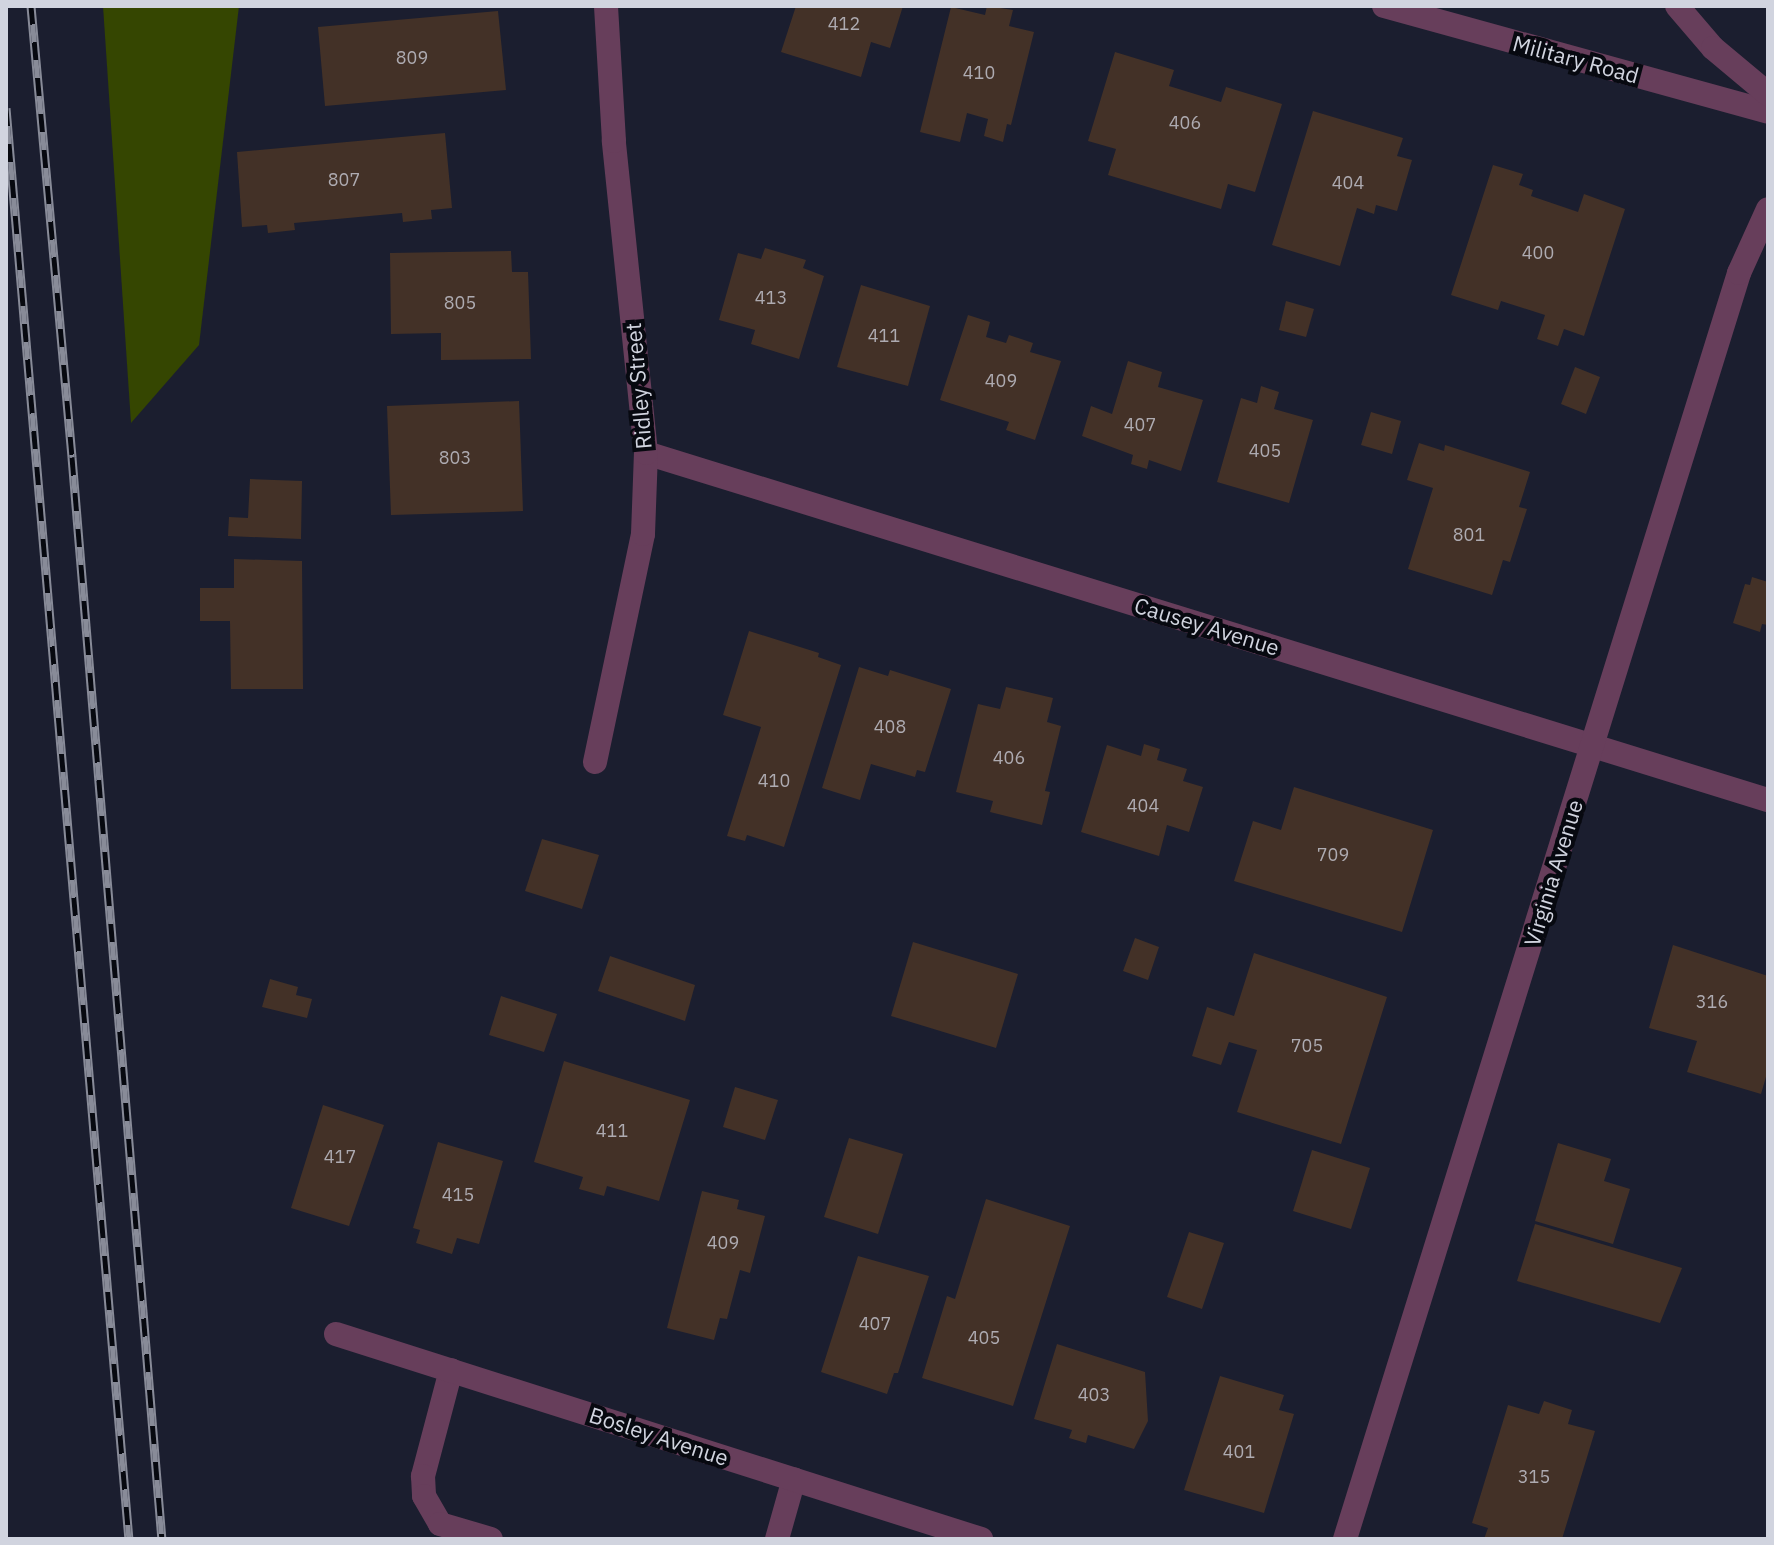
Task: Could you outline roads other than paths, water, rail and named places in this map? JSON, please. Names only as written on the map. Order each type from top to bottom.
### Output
[{"type":"street","name":"Ridley Street","points":[[595,762],[643,534],[646,453],[614,141],[606,6]]},
{"type":"street","name":"Military Road","points":[[1384,6],[1768,112]]},
{"type":"street","points":[[1677,6],[1713,48],[1768,94]]},
{"type":"street","name":"Virginia Avenue","points":[[1345,1539],[1739,273],[1768,209]]},
{"type":"street","name":"Causey Avenue","points":[[646,453],[1768,800]]},
{"type":"street","name":"Bosley Avenue","points":[[336,1334],[981,1539]]},
{"type":"street","points":[[451,1370],[423,1476],[424,1496],[440,1524],[491,1539]]},
{"type":"street","points":[[777,1539],[794,1479]]},
{"type":"railway","points":[[31,6],[72,457],[162,1539]]},
{"type":"railway","points":[[6,108],[129,1539]]}]
